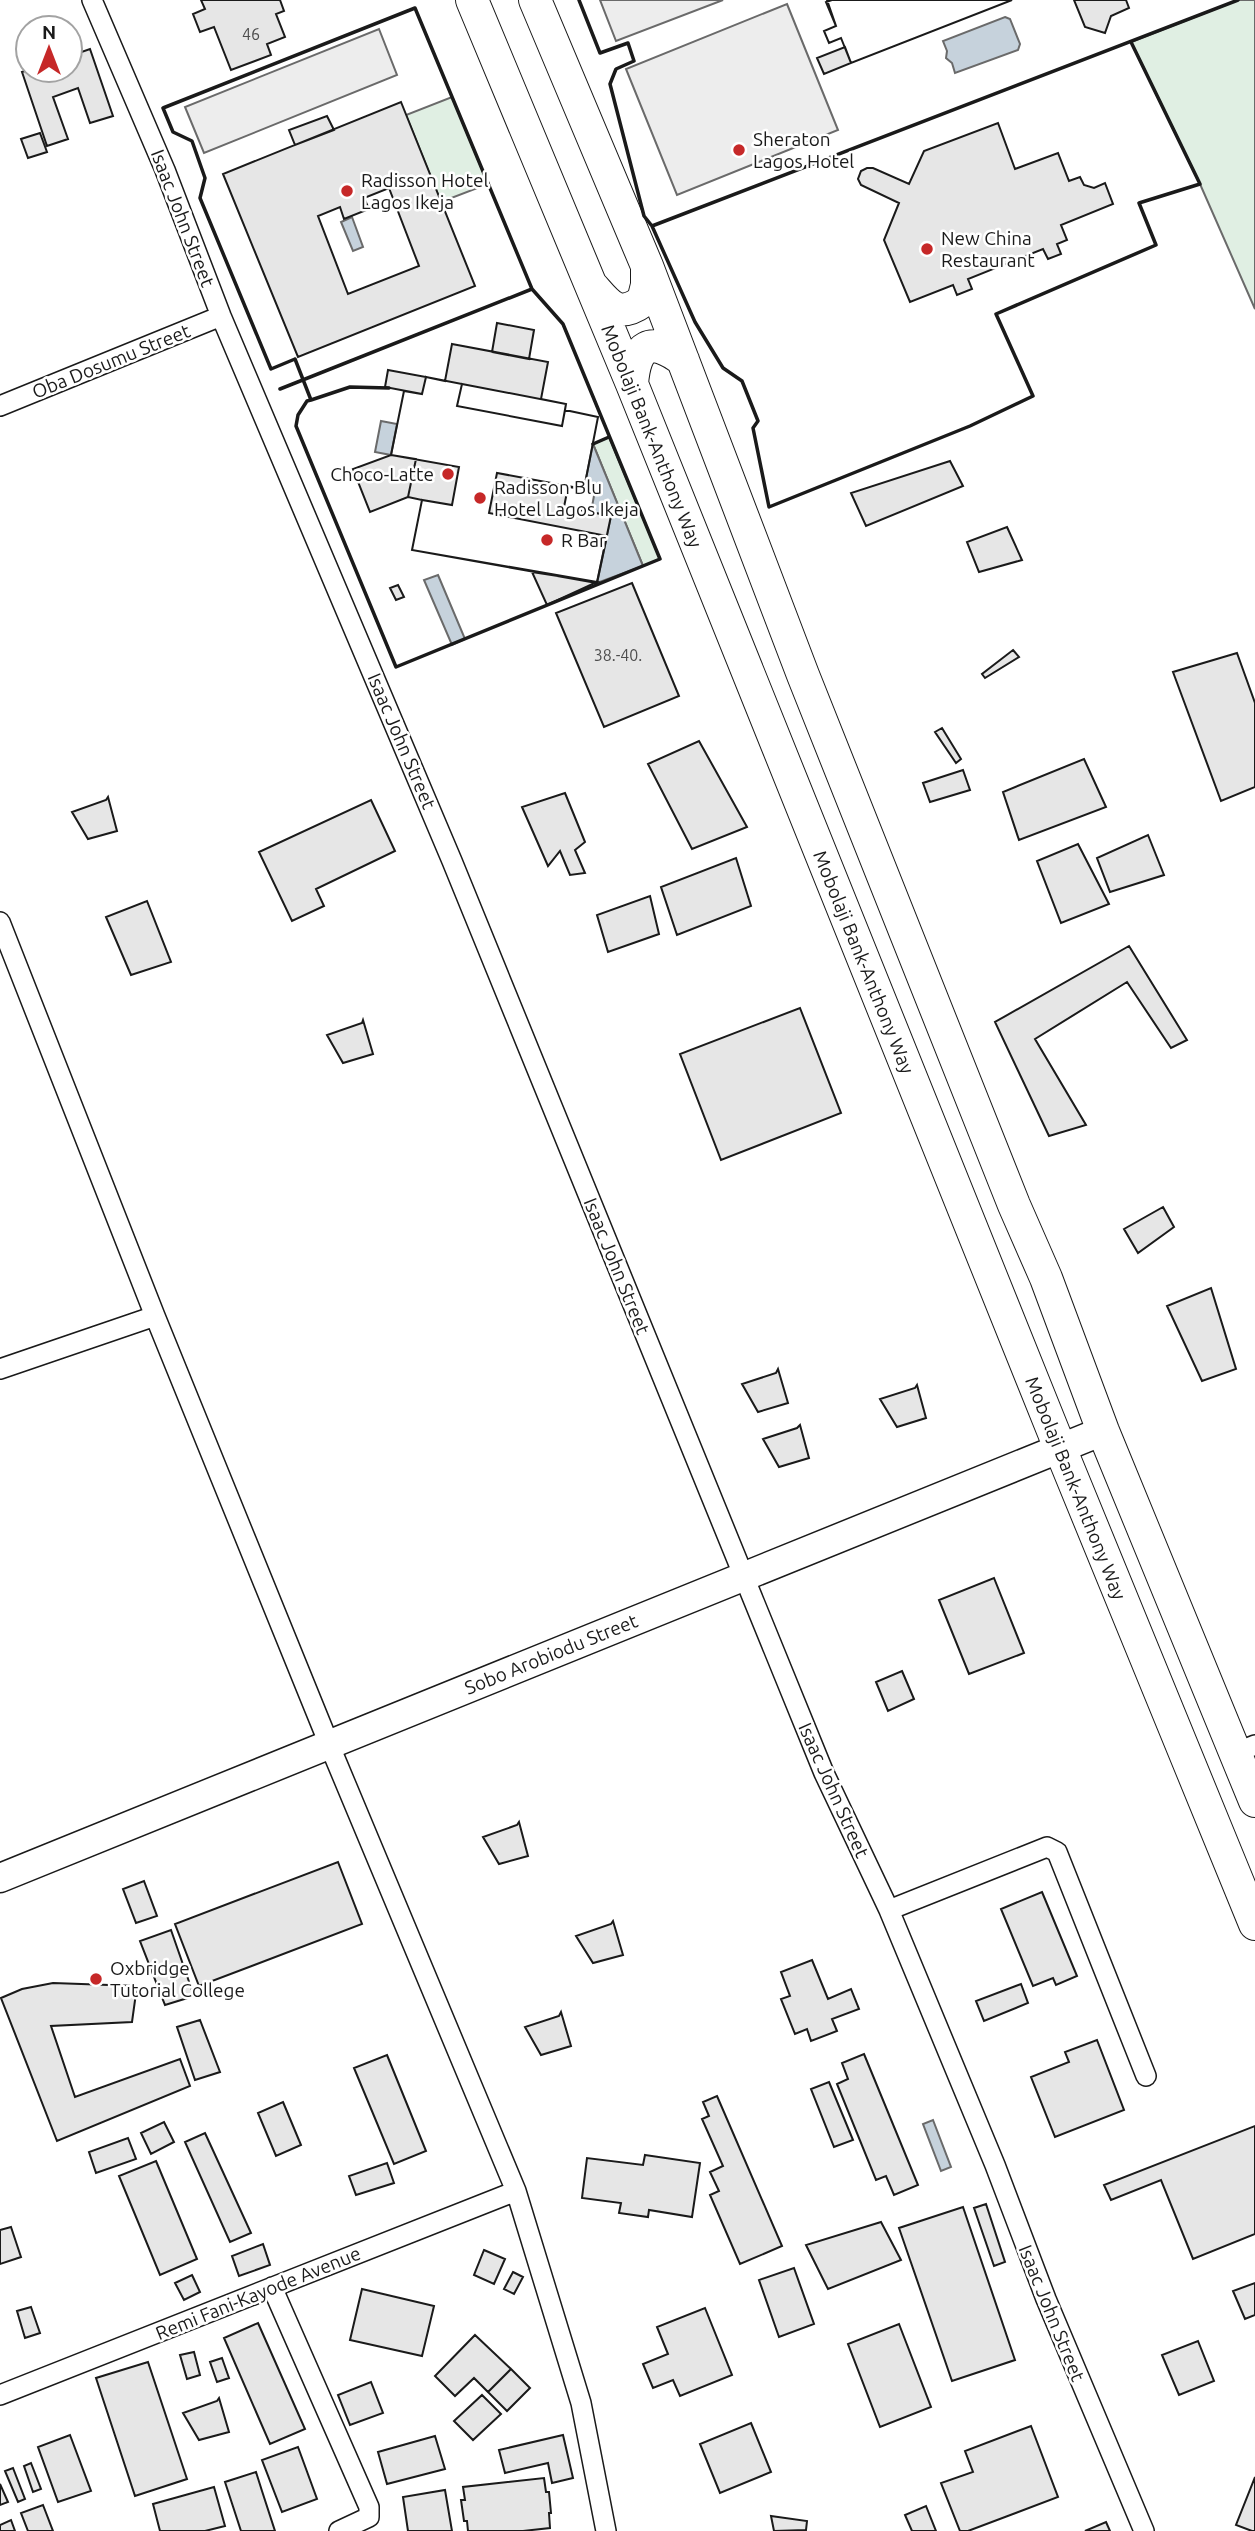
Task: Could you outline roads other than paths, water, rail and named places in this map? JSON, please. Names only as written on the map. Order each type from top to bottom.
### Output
[{"type":"main road","name":"Mobolaji Bank-Anthony Way","points":[[472,0],[632,384],[1060,1448],[1255,1924]]},
{"type":"main road","points":[[535,0],[647,266],[803,675],[1009,1193],[1046,1278],[1102,1431],[1245,1749],[1255,1801]]},
{"type":"main road","points":[[590,284],[609,306],[620,310],[632,309],[643,302],[647,266]]},
{"type":"main road","points":[[632,384],[634,362],[640,352],[652,346],[666,347],[683,360]]},
{"type":"street","name":"Isaac John Street","points":[[92,0],[165,170],[221,316],[452,861],[824,1773],[889,1910],[995,2165],[1050,2310],[1144,2531]]},
{"type":"street","name":"Oba Dosumu Street","points":[[0,406],[221,316]]},
{"type":"street","points":[[0,922],[155,1316],[329,1744],[516,2192],[581,2403],[606,2531]]},
{"type":"street","points":[[0,1369],[155,1316]]},
{"type":"street","name":"Sobo Arobiodu Street","points":[[0,1878],[1102,1431]]},
{"type":"street","points":[[889,1910],[1047,1847],[1057,1852],[1146,2076]]},
{"type":"street","name":"Remi Fani-Kayode Avenue","points":[[0,2395],[516,2192]]},
{"type":"street","points":[[272,2287],[369,2507],[369,2517],[339,2531]]},
{"type":"place","name":"Sheraton Lagos Hotel","points":[[739,150]]},
{"type":"place","name":"Radisson Hotel Lagos Ikeja","points":[[347,191]]},
{"type":"place","name":"New China Restaurant","points":[[927,249]]},
{"type":"place","name":"Choco-Latte","points":[[448,474]]},
{"type":"place","name":"Radisson Blu Hotel Lagos Ikeja","points":[[480,498]]},
{"type":"place","name":"R Bar","points":[[547,540]]},
{"type":"place","name":"Oxbridge Tutorial College","points":[[96,1979]]}]
